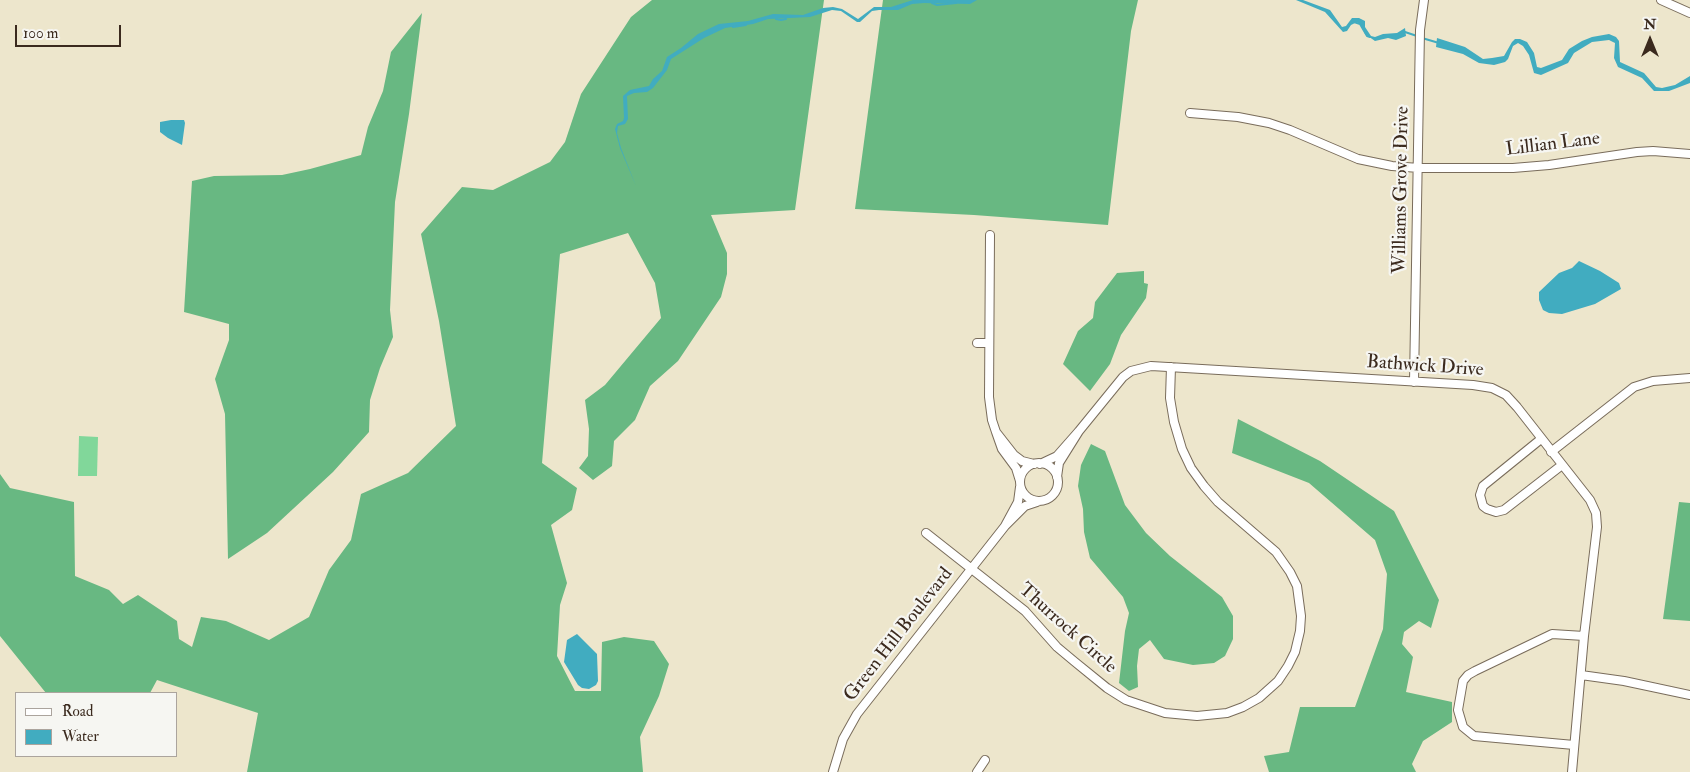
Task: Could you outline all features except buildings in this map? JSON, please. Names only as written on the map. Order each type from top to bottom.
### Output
[{"type":"street","name":"Williams Grove Drive","points":[[1414,382],[1420,30],[1424,0]]},
{"type":"street","points":[[1662,0],[1690,14]]},
{"type":"street","name":"Lillian Lane","points":[[1190,113],[1238,117],[1269,123],[1366,162],[1419,168],[1524,167],[1647,151],[1690,154]]},
{"type":"street","points":[[990,235],[989,407],[996,432],[1002,448],[1018,471],[1022,491],[1028,498],[1036,500],[1043,500],[1054,493],[1057,487],[1057,479],[1052,469],[1024,462],[1015,456],[996,432]]},
{"type":"street","points":[[977,343],[989,343]]},
{"type":"street","name":"Bathwick Drive","points":[[1038,464],[1049,461],[1057,456],[1115,386],[1127,374],[1146,366],[1482,386],[1506,395],[1514,402],[1590,500],[1596,513],[1597,527],[1584,636],[1572,772]]},
{"type":"street","name":"Thurrock Circle","points":[[926,533],[1029,614],[1057,647],[1074,662],[1112,691],[1135,704],[1175,715],[1210,716],[1227,713],[1259,698],[1272,688],[1288,666],[1299,638],[1301,608],[1296,586],[1290,572],[1276,552],[1218,502],[1191,468],[1182,449],[1174,422],[1170,398],[1170,366]]},
{"type":"street","points":[[1551,452],[1634,387],[1653,381],[1690,378]]},
{"type":"street","name":"Bathwick Drive","points":[[1057,479],[1059,463],[1079,431]]},
{"type":"street","points":[[1541,439],[1483,486],[1480,495],[1483,506],[1490,511],[1504,510],[1562,464]]},
{"type":"street","points":[[1020,484],[1024,470],[1038,464]]},
{"type":"street","name":"Green Hill Boulevard","points":[[1005,526],[1018,502],[1020,484]]},
{"type":"street","name":"Green Hill Boulevard","points":[[833,772],[843,739],[857,714],[1005,526],[1025,506],[1043,500]]},
{"type":"street","points":[[1574,745],[1474,736],[1463,727],[1458,710],[1463,681],[1468,675],[1552,634],[1584,636]]},
{"type":"street","points":[[1580,676],[1624,681],[1690,695]]},
{"type":"street","points":[[977,772],[985,760]]},
{"type":"green space","points":[[652,0],[824,0],[795,210],[711,215],[727,253],[727,274],[721,297],[678,361],[650,386],[635,420],[614,441],[612,466],[593,480],[579,468],[588,456],[589,429],[585,400],[605,385],[661,318],[655,283],[628,233],[560,254],[542,463],[577,488],[572,510],[551,525],[567,583],[560,605],[557,656],[575,691],[601,691],[602,642],[624,637],[654,641],[669,664],[659,696],[640,737],[643,772],[247,772],[258,713],[157,680],[151,692],[45,692],[0,636],[0,474],[10,488],[74,502],[75,576],[109,590],[123,604],[138,595],[177,621],[179,639],[192,647],[201,617],[226,621],[269,640],[309,617],[329,570],[351,540],[361,494],[408,473],[456,426],[439,321],[421,234],[462,187],[493,190],[550,162],[565,142],[581,94],[631,17]]},
{"type":"green space","points":[[883,0],[1138,0],[1131,31],[1108,225],[974,215],[855,209]]},
{"type":"green space","points":[[422,13],[395,202],[390,310],[393,337],[380,368],[370,400],[369,432],[333,472],[267,533],[228,559],[225,414],[215,379],[229,340],[229,324],[184,312],[192,181],[214,176],[282,175],[361,155],[368,127],[383,91],[391,52]]},
{"type":"green space","points":[[1144,271],[1144,283],[1148,284],[1146,298],[1121,335],[1110,364],[1090,391],[1063,364],[1078,331],[1093,318],[1095,302],[1117,273]]},
{"type":"green space","points":[[1238,419],[1320,461],[1394,511],[1439,600],[1431,628],[1419,621],[1404,632],[1402,644],[1413,657],[1406,692],[1452,702],[1452,722],[1423,741],[1412,764],[1416,772],[1269,772],[1264,756],[1289,752],[1300,707],[1355,707],[1383,629],[1387,574],[1375,540],[1309,483],[1232,453]]},
{"type":"green space","points":[[79,436],[98,437],[97,476],[78,476]]},
{"type":"green space","points":[[1091,444],[1105,451],[1125,505],[1146,533],[1170,556],[1222,597],[1233,616],[1233,639],[1225,656],[1214,663],[1193,665],[1164,659],[1150,640],[1139,649],[1137,666],[1138,687],[1129,691],[1119,683],[1129,613],[1123,597],[1090,558],[1084,532],[1083,509],[1078,486],[1081,465]]},
{"type":"green space","points":[[1679,502],[1690,503],[1690,621],[1663,619]]},
{"type":"water","points":[[913,0],[977,0],[970,4],[924,3],[912,4],[898,10],[872,11],[860,22],[857,22],[841,11],[832,10],[810,17],[768,19],[753,24],[725,28],[704,38],[671,59],[667,70],[653,88],[647,92],[634,93],[627,96],[628,119],[625,124],[618,126],[617,133],[621,148],[636,186],[620,148],[615,129],[617,124],[623,121],[624,118],[623,96],[630,90],[649,86],[653,79],[662,71],[667,57],[698,34],[719,24],[748,21],[773,14],[803,15],[823,8],[833,7],[842,9],[858,19],[874,7],[891,7]]},
{"type":"water","points":[[1296,0],[1303,0],[1330,10],[1342,27],[1346,26],[1352,18],[1359,18],[1365,21],[1365,27],[1371,36],[1397,33],[1405,28],[1406,36],[1396,40],[1388,38],[1375,41],[1365,34],[1361,25],[1357,22],[1351,25],[1347,31],[1343,32],[1325,12]]},
{"type":"water","points":[[1609,34],[1616,37],[1619,41],[1620,62],[1644,73],[1656,87],[1662,88],[1675,85],[1690,76],[1690,83],[1669,91],[1654,91],[1642,78],[1618,67],[1614,58],[1615,43],[1609,40],[1592,42],[1574,53],[1568,63],[1541,75],[1534,73],[1529,55],[1523,46],[1518,43],[1513,46],[1505,62],[1494,65],[1479,63],[1463,54],[1436,47],[1437,38],[1465,47],[1483,59],[1504,56],[1512,42],[1515,39],[1520,39],[1527,42],[1534,53],[1537,67],[1541,68],[1562,60],[1569,49],[1582,41]]},
{"type":"water","points":[[184,120],[182,145],[160,132],[160,122]]},
{"type":"water","points":[[1579,261],[1619,283],[1621,289],[1595,304],[1562,314],[1549,313],[1543,310],[1539,300],[1539,292],[1559,273],[1572,268]]},
{"type":"water","points":[[577,634],[597,654],[598,681],[596,685],[589,689],[578,685],[564,662],[567,640]]},
{"type":"waterway","points":[[932,3],[937,5],[956,3]]},
{"type":"waterway","points":[[776,19],[786,19]]},
{"type":"waterway","points":[[1354,22],[1360,24],[1367,36],[1370,37]]},
{"type":"waterway","points":[[733,27],[746,25]]},
{"type":"waterway","points":[[1405,32],[1417,36]]},
{"type":"waterway","points":[[1422,38],[1439,43]]}]
